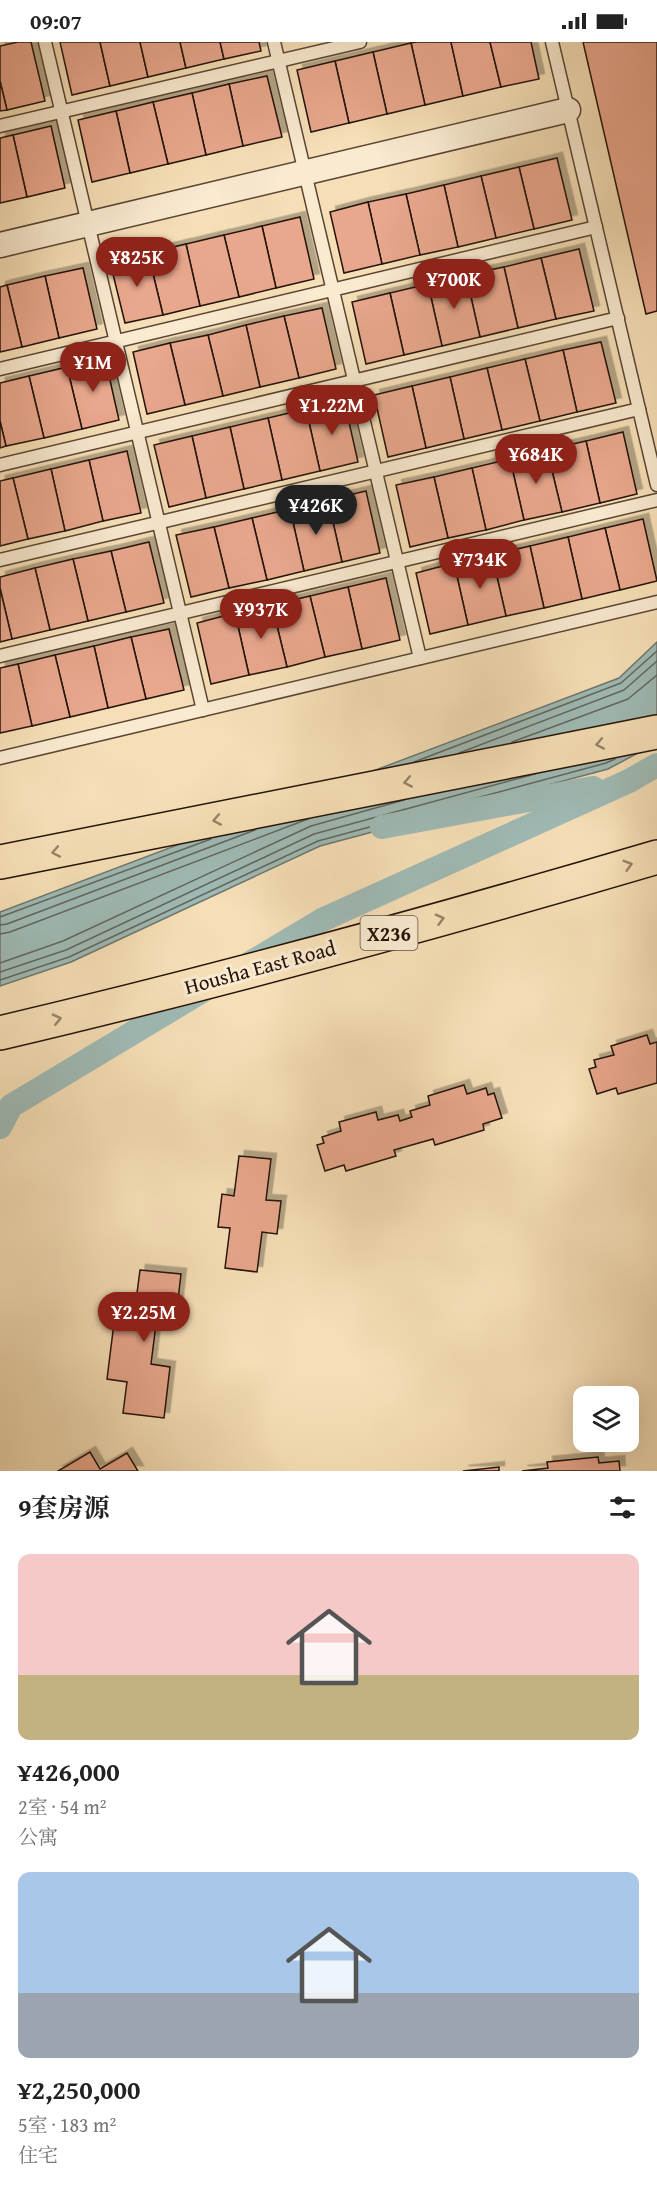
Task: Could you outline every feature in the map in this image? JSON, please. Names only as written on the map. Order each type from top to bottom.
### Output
[{"type":"main road","points":[[0,862],[657,732]]},
{"type":"main road","name":"Housha East Road","points":[[0,1033],[120,1005],[458,914],[657,857]]},
{"type":"street","points":[[0,245],[568,110]]},
{"type":"lane","points":[[45,42],[203,710]]},
{"type":"lane","points":[[274,42],[420,658]]},
{"type":"lane","points":[[0,126],[360,42]]},
{"type":"lane","points":[[552,42],[657,485]]},
{"type":"lane","points":[[0,369],[596,227]]},
{"type":"lane","points":[[0,465],[618,318]]},
{"type":"lane","points":[[0,560],[639,409]]},
{"type":"lane","points":[[0,656],[657,500]]},
{"type":"lane","points":[[0,758],[657,602]]},
{"type":"water","points":[[657,642],[657,743],[608,769],[320,846],[71,962],[0,986],[0,912],[619,678]]},
{"type":"building","points":[[31,42],[45,101],[7,110],[0,81],[0,46]]},
{"type":"building","points":[[60,42],[100,42],[110,86],[72,95]]},
{"type":"building","points":[[100,42],[140,42],[148,77],[110,86]]},
{"type":"building","points":[[140,42],[180,42],[186,68],[148,77]]},
{"type":"building","points":[[180,42],[220,42],[224,59],[186,68]]},
{"type":"building","points":[[220,42],[259,42],[261,51],[224,59]]},
{"type":"building","points":[[451,42],[463,96],[425,105],[411,43]]},
{"type":"building","points":[[451,42],[490,42],[501,87],[463,96]]},
{"type":"building","points":[[490,42],[531,42],[539,79],[501,87]]},
{"type":"building","points":[[583,42],[657,42],[657,311],[646,314]]},
{"type":"building","points":[[411,43],[425,105],[387,114],[373,52]]},
{"type":"building","points":[[373,52],[387,114],[349,123],[335,61]]},
{"type":"building","points":[[335,61],[349,123],[311,132],[297,70]]},
{"type":"building","points":[[267,76],[282,137],[243,146],[229,84]]},
{"type":"building","points":[[0,81],[7,110],[0,111]]},
{"type":"building","points":[[229,84],[243,146],[206,155],[192,93]]},
{"type":"building","points":[[192,93],[206,155],[168,164],[153,102]]},
{"type":"building","points":[[153,102],[168,164],[130,173],[116,111]]},
{"type":"building","points":[[116,111],[130,173],[92,182],[78,120]]},
{"type":"building","points":[[51,126],[65,188],[27,197],[13,135]]},
{"type":"building","points":[[13,135],[27,197],[0,203],[0,138]]},
{"type":"building","points":[[557,158],[572,220],[534,229],[519,167]]},
{"type":"building","points":[[519,167],[534,229],[496,238],[481,176]]},
{"type":"building","points":[[481,176],[496,238],[458,247],[444,185]]},
{"type":"building","points":[[444,185],[458,247],[420,255],[406,194]]},
{"type":"building","points":[[406,194],[420,255],[382,264],[368,202]]},
{"type":"building","points":[[368,202],[382,264],[344,273],[330,212]]},
{"type":"building","points":[[300,217],[314,279],[276,288],[262,226]]},
{"type":"building","points":[[262,226],[276,288],[239,297],[224,235]]},
{"type":"building","points":[[224,235],[239,297],[200,306],[186,244]]},
{"type":"building","points":[[186,244],[200,306],[163,315],[148,253]]},
{"type":"building","points":[[579,249],[594,311],[556,319],[541,258]]},
{"type":"building","points":[[148,253],[163,315],[125,323],[110,262]]},
{"type":"building","points":[[541,258],[556,319],[518,328],[504,267]]},
{"type":"building","points":[[504,267],[518,328],[480,337],[466,275]]},
{"type":"building","points":[[83,268],[97,329],[59,338],[45,276]]},
{"type":"building","points":[[466,275],[480,337],[442,346],[428,284]]},
{"type":"building","points":[[45,276],[59,338],[22,347],[7,285]]},
{"type":"building","points":[[428,284],[442,346],[404,355],[390,293]]},
{"type":"building","points":[[7,285],[22,347],[0,352],[0,287]]},
{"type":"building","points":[[390,293],[404,355],[366,364],[352,302]]},
{"type":"building","points":[[322,308],[336,369],[299,378],[284,316]]},
{"type":"building","points":[[284,316],[299,378],[260,387],[246,325]]},
{"type":"building","points":[[246,325],[260,387],[223,396],[208,335]]},
{"type":"building","points":[[208,335],[223,396],[185,405],[170,343]]},
{"type":"building","points":[[601,342],[616,403],[577,412],[563,350]]},
{"type":"building","points":[[170,343],[185,405],[147,414],[133,352]]},
{"type":"building","points":[[563,350],[577,412],[540,421],[525,359]]},
{"type":"building","points":[[105,358],[119,420],[82,429],[67,367]]},
{"type":"building","points":[[525,359],[540,421],[502,430],[487,368]]},
{"type":"building","points":[[67,367],[82,429],[44,438],[29,376]]},
{"type":"building","points":[[487,368],[502,430],[464,439],[450,377]]},
{"type":"building","points":[[29,376],[44,438],[6,446],[0,421],[0,383]]},
{"type":"building","points":[[450,377],[464,439],[426,448],[412,386]]},
{"type":"building","points":[[412,386],[426,448],[388,457],[374,395]]},
{"type":"building","points":[[344,400],[358,462],[320,471],[306,409]]},
{"type":"building","points":[[306,409],[320,471],[282,480],[268,418]]},
{"type":"building","points":[[268,418],[282,480],[244,489],[230,427]]},
{"type":"building","points":[[0,421],[6,446],[0,448]]},
{"type":"building","points":[[230,427],[244,489],[206,498],[192,436]]},
{"type":"building","points":[[623,432],[637,494],[600,503],[586,441]]},
{"type":"building","points":[[192,436],[206,498],[169,507],[154,445]]},
{"type":"building","points":[[586,441],[600,503],[562,512],[547,450]]},
{"type":"building","points":[[547,450],[562,512],[524,520],[510,459]]},
{"type":"building","points":[[127,451],[141,513],[103,521],[89,460]]},
{"type":"building","points":[[510,459],[524,520],[486,530],[472,468]]},
{"type":"building","points":[[89,460],[103,521],[65,531],[51,469]]},
{"type":"building","points":[[472,468],[486,530],[448,538],[434,477]]},
{"type":"building","points":[[51,469],[65,531],[28,539],[13,478]]},
{"type":"building","points":[[434,477],[448,538],[410,547],[396,485]]},
{"type":"building","points":[[13,478],[28,539],[0,546],[0,481]]},
{"type":"building","points":[[366,491],[380,553],[342,562],[328,500]]},
{"type":"building","points":[[328,500],[342,562],[304,571],[290,509]]},
{"type":"building","points":[[290,509],[304,571],[267,580],[252,518]]},
{"type":"building","points":[[252,518],[267,580],[229,588],[214,527]]},
{"type":"building","points":[[643,519],[657,581],[620,590],[605,528]]},
{"type":"building","points":[[214,527],[229,588],[191,597],[176,535]]},
{"type":"building","points":[[605,528],[620,590],[582,599],[568,537]]},
{"type":"building","points":[[568,537],[582,599],[544,608],[530,546]]},
{"type":"building","points":[[149,542],[164,603],[126,612],[111,551]]},
{"type":"building","points":[[530,546],[544,608],[506,616],[492,555]]},
{"type":"building","points":[[111,551],[126,612],[88,621],[73,559]]},
{"type":"building","points":[[492,555],[506,616],[468,625],[454,563]]},
{"type":"building","points":[[73,559],[88,621],[50,630],[35,568]]},
{"type":"building","points":[[454,563],[468,625],[430,634],[416,573]]},
{"type":"building","points":[[35,568],[50,630],[12,639],[0,588],[0,577]]},
{"type":"building","points":[[386,578],[400,640],[362,649],[348,587]]},
{"type":"building","points":[[348,587],[362,649],[325,657],[310,596]]},
{"type":"building","points":[[0,588],[12,639],[0,642]]},
{"type":"building","points":[[310,596],[325,657],[287,667],[272,605]]},
{"type":"building","points":[[272,605],[287,667],[249,675],[235,613]]},
{"type":"building","points":[[235,613],[249,675],[211,684],[197,623]]},
{"type":"building","points":[[169,629],[184,690],[146,699],[131,637]]},
{"type":"building","points":[[131,637],[146,699],[108,708],[94,646]]},
{"type":"building","points":[[94,646],[108,708],[70,717],[55,655]]},
{"type":"building","points":[[55,655],[70,717],[32,726],[18,664]]},
{"type":"building","points":[[18,664],[32,726],[0,733],[0,668]]},
{"type":"building","points":[[647,1035],[650,1044],[657,1042],[657,1083],[618,1094],[616,1088],[597,1094],[589,1069],[596,1067],[594,1060],[614,1055],[611,1046]]},
{"type":"building","points":[[464,1085],[467,1094],[486,1088],[488,1095],[494,1093],[502,1118],[483,1124],[484,1130],[435,1145],[433,1139],[394,1150],[396,1156],[346,1171],[344,1165],[325,1171],[317,1145],[324,1143],[322,1137],[341,1131],[339,1122],[376,1112],[378,1120],[398,1115],[400,1121],[412,1117],[410,1111],[430,1105],[428,1096]]},
{"type":"building","points":[[239,1156],[271,1159],[266,1200],[281,1201],[277,1234],[262,1232],[257,1272],[225,1268],[230,1228],[218,1227],[222,1194],[234,1196]]},
{"type":"building","points":[[140,1270],[181,1274],[175,1326],[156,1324],[151,1364],[170,1367],[164,1418],[123,1413],[127,1382],[107,1379],[117,1299],[136,1301]]},
{"type":"building","points":[[90,1452],[100,1469],[127,1453],[138,1471],[58,1471]]},
{"type":"building","points":[[598,1457],[599,1463],[619,1461],[620,1471],[522,1471],[548,1468],[547,1462]]},
{"type":"building","points":[[499,1467],[499,1471],[463,1471]]},
{"type":"waterway","points":[[250,963],[322,920],[629,781],[657,765]]},
{"type":"waterway","points":[[382,827],[593,788]]},
{"type":"waterway","points":[[0,1127],[11,1106],[204,990]]}]
